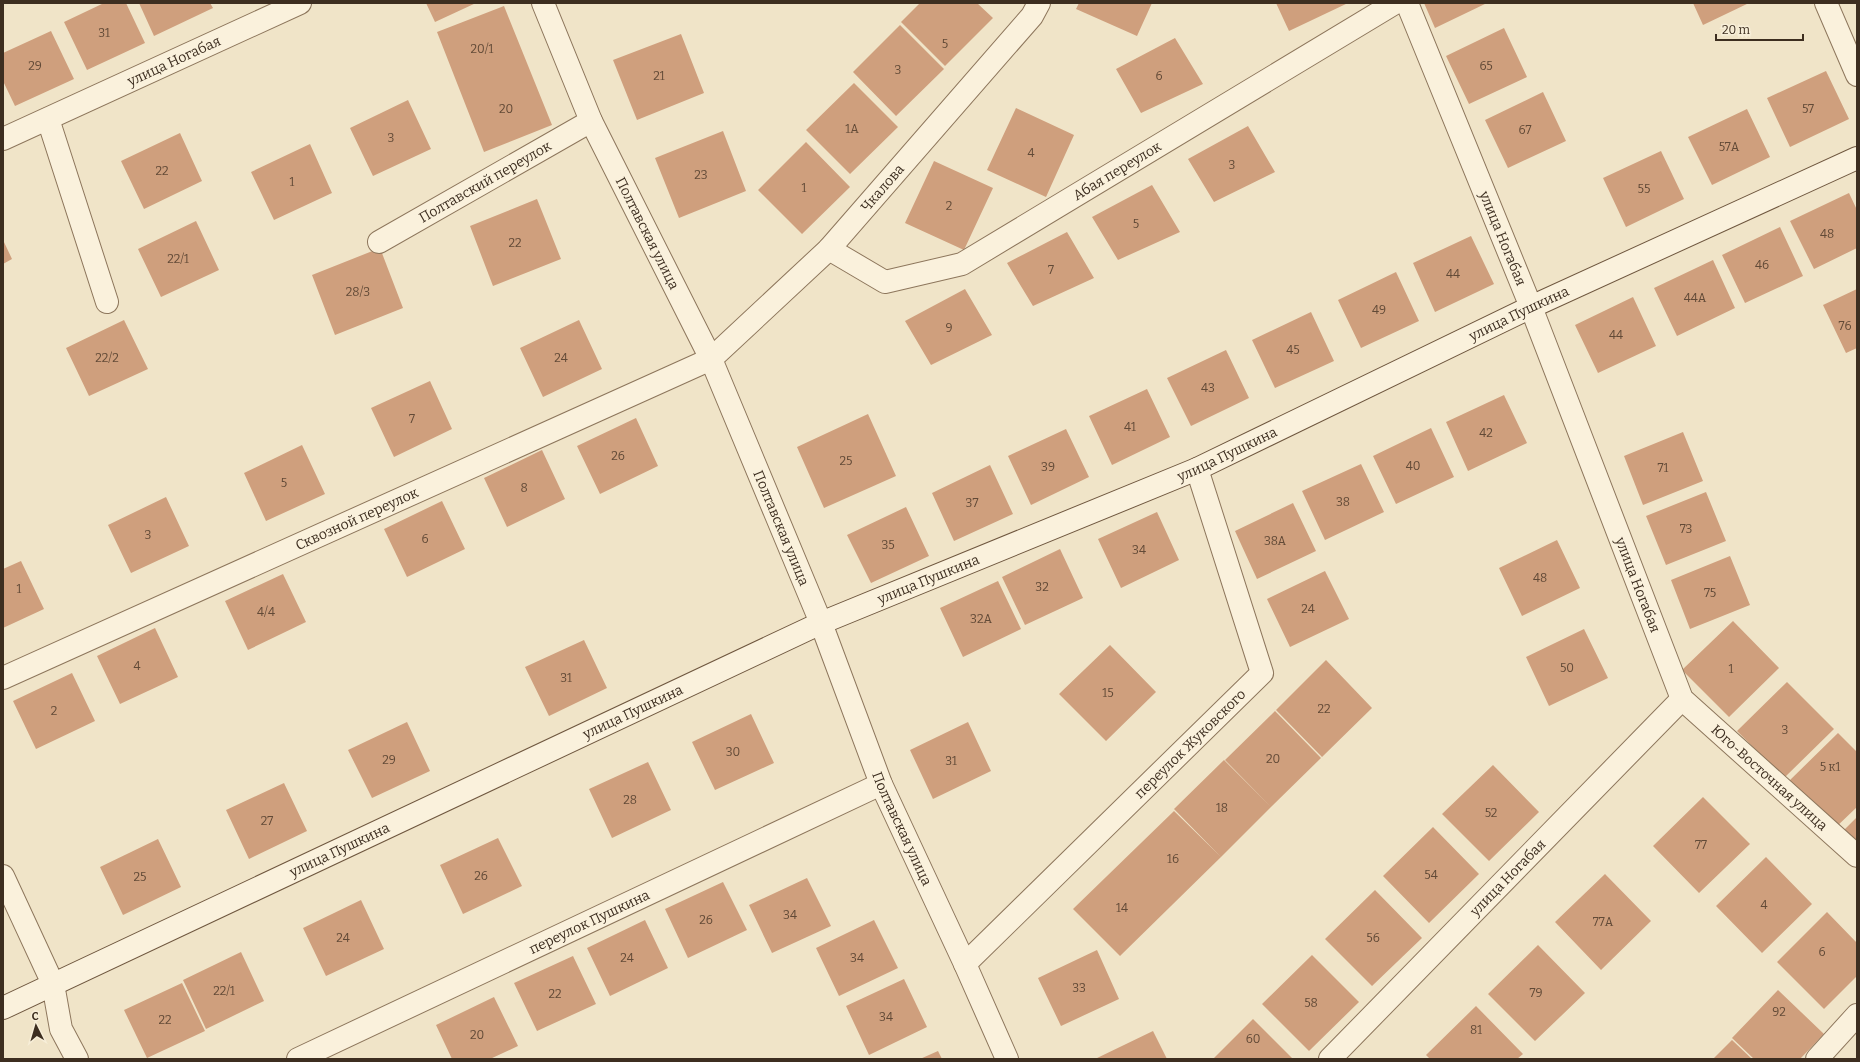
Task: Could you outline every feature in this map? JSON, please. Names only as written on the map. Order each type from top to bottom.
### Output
[{"type":"street","name":"улица Ногабая","points":[[3,139],[300,3]]},
{"type":"street","name":"Полтавская улица","points":[[543,3],[591,121],[711,359],[821,623],[880,784],[965,964],[1007,1059]]},
{"type":"street","name":"Чкалова","points":[[711,359],[829,250],[1032,16],[1039,3]]},
{"type":"street","name":"Абая переулок","points":[[829,250],[885,282],[962,264],[1395,3]]},
{"type":"street","name":"улица Ногабая","points":[[1330,1059],[1682,699],[1531,307],[1407,3]]},
{"type":"street","points":[[1826,3],[1857,75]]},
{"type":"street","points":[[48,119],[107,302]]},
{"type":"street","name":"Полтавский переулок","points":[[379,242],[591,121]]},
{"type":"street","name":"улица Пушкина","points":[[3,1008],[821,623],[1197,469],[1531,307],[1857,158]]},
{"type":"street","name":"Сквозной переулок","points":[[3,678],[711,359]]},
{"type":"street","name":"переулок Жуковского","points":[[965,964],[1262,673],[1197,469]]},
{"type":"street","name":"Юго-Восточная улица","points":[[1682,699],[1857,856]]},
{"type":"street","name":"переулок Пушкина","points":[[298,1059],[880,784]]},
{"type":"street","points":[[3,876],[53,984],[61,1029],[77,1059]]},
{"type":"street","points":[[1816,1059],[1857,1015]]},
{"type":"building","points":[[104,3],[126,3],[145,43],[87,70],[64,22]]},
{"type":"building","points":[[139,3],[210,3],[213,8],[154,36]]},
{"type":"building","points":[[426,3],[476,3],[435,22]]},
{"type":"building","points":[[920,3],[977,3],[993,18],[945,66],[901,22]]},
{"type":"building","points":[[1079,3],[1152,3],[1137,36],[1076,9]]},
{"type":"building","points":[[1276,3],[1348,3],[1289,31]]},
{"type":"building","points":[[1424,3],[1487,3],[1435,28]]},
{"type":"building","points":[[1693,3],[1749,3],[1703,25]]},
{"type":"building","points":[[504,6],[552,125],[484,152],[437,32]]},
{"type":"building","points":[[900,25],[944,69],[896,116],[853,72]]},
{"type":"building","points":[[1504,28],[1527,77],[1469,104],[1446,56]]},
{"type":"building","points":[[51,31],[74,79],[15,106],[3,81],[3,53]]},
{"type":"building","points":[[681,34],[704,93],[637,120],[613,60]]},
{"type":"building","points":[[1175,38],[1203,84],[1141,113],[1116,69]]},
{"type":"building","points":[[1826,71],[1849,119],[1790,147],[1767,98]]},
{"type":"building","points":[[854,83],[898,127],[850,174],[806,130]]},
{"type":"building","points":[[1543,92],[1566,141],[1508,168],[1485,120]]},
{"type":"building","points":[[408,100],[431,149],[373,176],[350,128]]},
{"type":"building","points":[[1016,108],[1074,135],[1046,197],[987,170]]},
{"type":"building","points":[[1747,109],[1770,157],[1712,185],[1688,137]]},
{"type":"building","points":[[1248,126],[1275,172],[1214,202],[1188,159]]},
{"type":"building","points":[[723,131],[746,191],[679,218],[655,158]]},
{"type":"building","points":[[180,133],[202,181],[144,209],[121,161]]},
{"type":"building","points":[[806,142],[850,187],[802,234],[758,190]]},
{"type":"building","points":[[310,144],[332,193],[274,220],[251,172]]},
{"type":"building","points":[[1661,151],[1684,199],[1626,227],[1603,178]]},
{"type":"building","points":[[934,161],[993,188],[964,250],[905,223]]},
{"type":"building","points":[[1152,185],[1180,232],[1118,260],[1092,217]]},
{"type":"building","points":[[1849,193],[1857,210],[1857,248],[1814,269],[1790,221]]},
{"type":"building","points":[[537,199],[561,259],[493,286],[470,226]]},
{"type":"building","points":[[196,221],[219,270],[161,297],[138,249]]},
{"type":"building","points":[[1780,227],[1803,276],[1745,303],[1722,255]]},
{"type":"building","points":[[1067,232],[1094,278],[1033,306],[1007,263]]},
{"type":"building","points":[[1471,236],[1494,284],[1435,312],[1413,263]]},
{"type":"building","points":[[3,240],[12,259],[3,264]]},
{"type":"building","points":[[380,248],[403,308],[335,335],[312,275]]},
{"type":"building","points":[[1713,260],[1735,308],[1677,336],[1654,288]]},
{"type":"building","points":[[1396,272],[1419,321],[1361,348],[1338,300]]},
{"type":"building","points":[[965,289],[992,335],[931,365],[905,321]]},
{"type":"building","points":[[1857,289],[1857,348],[1846,353],[1823,305]]},
{"type":"building","points":[[1633,297],[1656,346],[1598,373],[1575,325]]},
{"type":"building","points":[[1311,312],[1334,361],[1275,388],[1252,340]]},
{"type":"building","points":[[124,320],[148,369],[89,396],[66,348]]},
{"type":"building","points":[[579,320],[602,369],[543,397],[520,348]]},
{"type":"building","points":[[1226,350],[1249,398],[1191,426],[1167,378]]},
{"type":"building","points":[[430,381],[452,429],[394,457],[371,408]]},
{"type":"building","points":[[1147,389],[1170,437],[1112,465],[1089,416]]},
{"type":"building","points":[[1504,395],[1527,443],[1468,471],[1446,422]]},
{"type":"building","points":[[868,414],[896,476],[824,508],[797,447]]},
{"type":"building","points":[[636,418],[658,466],[600,494],[577,446]]},
{"type":"building","points":[[1431,428],[1454,477],[1396,504],[1373,456]]},
{"type":"building","points":[[1066,429],[1089,477],[1031,505],[1008,456]]},
{"type":"building","points":[[1683,432],[1703,481],[1643,505],[1624,456]]},
{"type":"building","points":[[302,445],[325,494],[266,521],[244,473]]},
{"type":"building","points":[[542,450],[565,499],[507,527],[484,478]]},
{"type":"building","points":[[1361,464],[1384,512],[1325,540],[1302,491]]},
{"type":"building","points":[[990,465],[1013,514],[954,541],[932,493]]},
{"type":"building","points":[[1706,492],[1726,541],[1666,565],[1646,516]]},
{"type":"building","points":[[166,497],[189,546],[131,573],[108,525]]},
{"type":"building","points":[[442,501],[465,549],[407,577],[384,529]]},
{"type":"building","points":[[1293,503],[1316,551],[1257,579],[1235,531]]},
{"type":"building","points":[[906,507],[929,556],[871,583],[847,535]]},
{"type":"building","points":[[1157,512],[1179,560],[1121,588],[1098,539]]},
{"type":"building","points":[[1557,540],[1580,588],[1522,616],[1499,568]]},
{"type":"building","points":[[1060,549],[1083,598],[1025,625],[1002,577]]},
{"type":"building","points":[[1730,556],[1750,605],[1690,629],[1671,580]]},
{"type":"building","points":[[21,561],[44,609],[3,628],[3,569]]},
{"type":"building","points":[[1325,571],[1349,619],[1290,647],[1267,599]]},
{"type":"building","points":[[283,574],[306,622],[248,650],[225,601]]},
{"type":"building","points":[[998,581],[1021,629],[963,657],[940,608]]},
{"type":"building","points":[[1733,621],[1779,668],[1729,717],[1682,670]]},
{"type":"building","points":[[155,628],[178,677],[120,704],[97,656]]},
{"type":"building","points":[[1584,629],[1608,678],[1549,706],[1526,657]]},
{"type":"building","points":[[584,640],[607,688],[549,716],[525,667]]},
{"type":"building","points":[[1110,645],[1156,692],[1106,741],[1059,694]]},
{"type":"building","points":[[1326,660],[1372,708],[1322,757],[1276,710]]},
{"type":"building","points":[[72,673],[95,721],[36,749],[13,701]]},
{"type":"building","points":[[1787,682],[1834,729],[1784,778],[1737,731]]},
{"type":"building","points":[[1275,711],[1321,758],[1271,807],[1225,760]]},
{"type":"building","points":[[751,714],[774,763],[715,790],[692,742]]},
{"type":"building","points":[[407,722],[430,771],[372,798],[348,750]]},
{"type":"building","points":[[968,722],[991,771],[933,799],[910,750]]},
{"type":"building","points":[[1838,733],[1857,752],[1857,807],[1834,829],[1788,782]]},
{"type":"building","points":[[1224,760],[1271,807],[1221,857],[1174,809]]},
{"type":"building","points":[[648,762],[671,810],[612,838],[589,789]]},
{"type":"building","points":[[1493,765],[1539,812],[1489,861],[1442,814]]},
{"type":"building","points":[[284,783],[307,831],[249,859],[226,810]]},
{"type":"building","points":[[1703,797],[1750,844],[1699,893],[1653,846]]},
{"type":"building","points":[[1174,811],[1221,857],[1120,956],[1073,909]]},
{"type":"building","points":[[1857,817],[1857,846],[1843,831]]},
{"type":"building","points":[[1433,827],[1479,874],[1429,923],[1383,876]]},
{"type":"building","points":[[498,838],[522,886],[463,914],[440,865]]},
{"type":"building","points":[[158,839],[181,887],[123,915],[100,867]]},
{"type":"building","points":[[1766,857],[1812,904],[1762,953],[1716,906]]},
{"type":"building","points":[[1605,874],[1651,921],[1601,970],[1555,922]]},
{"type":"building","points":[[807,878],[831,926],[772,953],[749,905]]},
{"type":"building","points":[[723,882],[747,930],[688,958],[665,909]]},
{"type":"building","points":[[1375,890],[1422,938],[1372,986],[1325,939]]},
{"type":"building","points":[[361,900],[384,949],[326,976],[303,928]]},
{"type":"building","points":[[1827,912],[1857,943],[1857,976],[1824,1009],[1777,962]]},
{"type":"building","points":[[645,920],[668,968],[610,996],[587,948]]},
{"type":"building","points":[[874,920],[898,968],[839,996],[816,948]]},
{"type":"building","points":[[1538,945],[1585,993],[1535,1041],[1488,994]]},
{"type":"building","points":[[1097,950],[1119,999],[1061,1026],[1038,978]]},
{"type":"building","points":[[241,952],[264,1001],[206,1029],[183,980]]},
{"type":"building","points":[[1312,955],[1359,1002],[1309,1051],[1262,1004]]},
{"type":"building","points":[[573,956],[596,1004],[537,1031],[514,983]]},
{"type":"building","points":[[904,979],[927,1027],[869,1055],[846,1006]]},
{"type":"building","points":[[182,983],[205,1031],[147,1058],[124,1010]]},
{"type":"building","points":[[1778,990],[1824,1034],[1800,1059],[1754,1059],[1732,1038]]},
{"type":"building","points":[[494,997],[518,1046],[490,1059],[452,1059],[436,1025]]},
{"type":"building","points":[[1476,1006],[1523,1054],[1517,1059],[1430,1059],[1426,1055]]},
{"type":"building","points":[[1253,1019],[1293,1059],[1213,1059]]},
{"type":"building","points":[[1153,1031],[1167,1059],[1095,1059]]},
{"type":"building","points":[[1732,1040],[1752,1059],[1713,1059]]},
{"type":"building","points":[[938,1051],[942,1059],[920,1059]]}]
